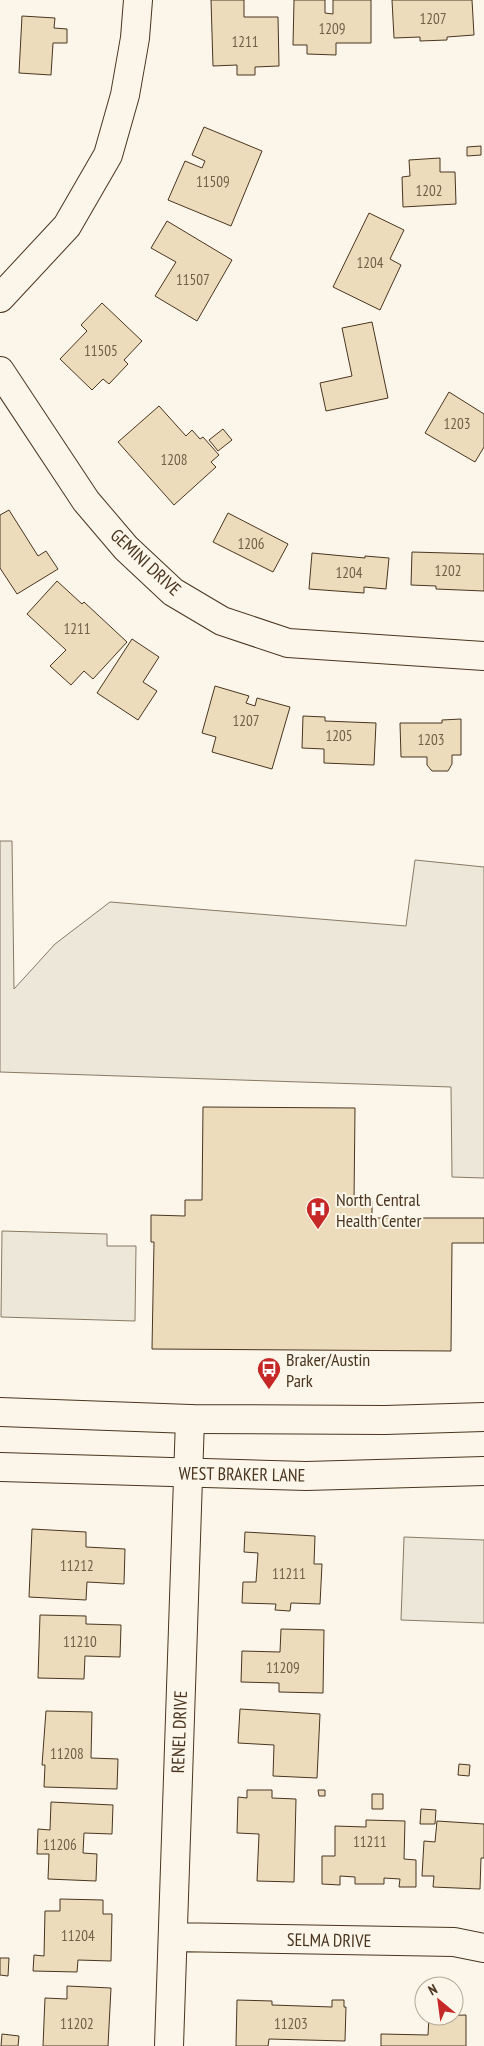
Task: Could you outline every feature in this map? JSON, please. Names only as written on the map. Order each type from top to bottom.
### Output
[{"type":"street","points":[[0,298],[67,226],[108,155],[125,95],[135,38],[138,0]]},
{"type":"street","name":"GEMINI DRIVE","points":[[0,371],[86,501],[126,548],[173,592],[222,621],[288,643],[484,656]]},
{"type":"street","points":[[0,1412],[190,1419],[385,1420],[484,1417]]},
{"type":"street","name":"RENEL DRIVE","points":[[170,2046],[190,1419]]},
{"type":"street","name":"WEST BRAKER LANE","points":[[0,1467],[306,1476],[484,1471]]},
{"type":"street","name":"SELMA DRIVE","points":[[173,1937],[454,1942],[484,1948]]},
{"type":"shaded area","points":[[0,841],[12,841],[14,989],[55,944],[110,902],[406,926],[415,860],[484,867],[484,1178],[452,1177],[451,1087],[0,1072]]},
{"type":"shaded area","points":[[2,1231],[107,1234],[107,1246],[136,1246],[135,1321],[1,1317]]},
{"type":"shaded area","points":[[404,1537],[484,1540],[484,1623],[401,1620]]},
{"type":"building","points":[[211,0],[244,0],[244,17],[278,17],[279,66],[255,67],[255,75],[237,75],[237,65],[213,66]]},
{"type":"building","points":[[294,0],[325,0],[325,13],[333,14],[333,0],[371,0],[371,43],[336,43],[336,55],[307,54],[307,45],[293,45]]},
{"type":"building","points":[[392,0],[472,0],[474,35],[447,37],[447,40],[420,41],[420,37],[394,38]]},
{"type":"building","points":[[22,16],[55,18],[54,28],[67,29],[67,43],[53,43],[51,75],[19,73]]},
{"type":"building","points":[[204,127],[262,151],[231,226],[168,200],[185,161],[202,168],[205,161],[192,155]]},
{"type":"building","points":[[481,146],[481,155],[467,156],[467,147]]},
{"type":"building","points":[[440,158],[440,172],[455,172],[456,204],[403,207],[402,177],[410,176],[409,160]]},
{"type":"building","points":[[369,213],[404,230],[390,259],[401,265],[380,310],[333,287]]},
{"type":"building","points":[[167,221],[232,260],[197,321],[155,296],[176,262],[151,248]]},
{"type":"building","points":[[102,303],[142,341],[124,360],[128,364],[109,384],[103,379],[92,390],[60,359],[87,331],[81,325]]},
{"type":"building","points":[[372,322],[388,398],[326,411],[320,383],[352,376],[342,328]]},
{"type":"building","points":[[449,392],[484,414],[484,447],[475,462],[425,433]]},
{"type":"building","points":[[159,406],[186,436],[192,430],[200,439],[203,437],[219,455],[211,462],[216,467],[174,505],[118,442]]},
{"type":"building","points":[[223,429],[232,440],[218,451],[209,440]]},
{"type":"building","points":[[9,510],[38,556],[46,551],[58,569],[17,594],[0,568],[0,515]]},
{"type":"building","points":[[228,513],[288,544],[273,572],[213,542]]},
{"type":"building","points":[[412,552],[484,554],[484,591],[436,589],[436,586],[411,585]]},
{"type":"building","points":[[312,553],[365,558],[365,556],[389,558],[386,589],[364,587],[364,593],[309,589]]},
{"type":"building","points":[[57,581],[82,604],[84,602],[127,642],[93,679],[84,671],[71,685],[50,666],[66,650],[27,614]]},
{"type":"building","points":[[132,639],[159,657],[143,682],[157,691],[138,720],[97,693]]},
{"type":"building","points":[[215,686],[249,696],[246,703],[255,706],[257,698],[290,707],[272,769],[212,752],[216,737],[202,733]]},
{"type":"building","points":[[303,716],[325,717],[325,721],[376,723],[374,765],[324,763],[324,749],[302,748]]},
{"type":"building","points":[[461,719],[461,755],[452,755],[452,764],[448,771],[432,771],[427,765],[427,757],[401,757],[400,723],[442,723],[442,720]]},
{"type":"building","name":"North Central Health Center","points":[[203,1107],[355,1108],[354,1201],[372,1201],[372,1218],[484,1218],[484,1243],[452,1243],[451,1351],[152,1349],[154,1242],[151,1242],[151,1215],[185,1216],[185,1200],[202,1200]]},
{"type":"building","points":[[32,1529],[86,1532],[86,1547],[125,1549],[124,1584],[87,1582],[86,1600],[29,1597]]},
{"type":"building","points":[[245,1532],[315,1536],[314,1564],[322,1564],[320,1604],[291,1603],[290,1611],[275,1610],[276,1604],[242,1603],[243,1582],[256,1582],[258,1553],[244,1552]]},
{"type":"building","points":[[40,1615],[86,1616],[86,1624],[121,1625],[120,1657],[85,1656],[84,1679],[38,1678]]},
{"type":"building","points":[[281,1629],[324,1630],[323,1693],[279,1692],[279,1683],[241,1682],[242,1651],[280,1652]]},
{"type":"building","points":[[240,1709],[320,1714],[317,1778],[273,1776],[274,1745],[238,1743]]},
{"type":"building","points":[[46,1711],[92,1712],[91,1758],[118,1759],[117,1789],[44,1787],[45,1765],[42,1765]]},
{"type":"building","points":[[459,1764],[470,1765],[469,1776],[458,1775]]},
{"type":"building","points":[[247,1790],[272,1790],[272,1798],[296,1799],[294,1882],[257,1881],[259,1834],[237,1833],[238,1797],[247,1798]]},
{"type":"building","points":[[318,1790],[325,1790],[325,1796],[319,1796]]},
{"type":"building","points":[[372,1794],[383,1794],[383,1809],[372,1809]]},
{"type":"building","points":[[51,1802],[113,1805],[112,1834],[84,1833],[83,1853],[97,1854],[96,1881],[48,1879],[49,1854],[37,1854],[38,1829],[50,1830]]},
{"type":"building","points":[[421,1809],[436,1810],[435,1824],[420,1824]]},
{"type":"building","points":[[366,1820],[405,1821],[404,1859],[416,1860],[416,1887],[399,1887],[400,1879],[384,1878],[384,1884],[355,1884],[355,1877],[340,1876],[340,1885],[322,1884],[322,1856],[335,1856],[335,1826],[366,1827]]},
{"type":"building","points":[[437,1821],[484,1824],[484,1858],[481,1858],[480,1889],[433,1887],[434,1876],[422,1876],[424,1841],[435,1842]]},
{"type":"building","points":[[60,1899],[103,1900],[103,1914],[112,1914],[111,1961],[78,1960],[77,1972],[33,1971],[34,1955],[44,1956],[45,1911],[60,1911]]},
{"type":"building","points":[[0,1958],[9,1958],[8,1976],[0,1975]]},
{"type":"building","points":[[67,1986],[111,1988],[108,2046],[43,2046],[45,1998],[67,1999]]},
{"type":"building","points":[[237,2000],[272,2001],[272,2005],[332,2007],[332,2000],[344,2000],[344,2007],[346,2007],[345,2041],[269,2039],[268,2046],[236,2046]]},
{"type":"building","points":[[464,2015],[466,2015],[466,2046],[381,2046],[381,2034],[428,2035],[428,2026],[464,2026]]},
{"type":"building","points":[[2,2034],[19,2036],[18,2046],[1,2046]]},
{"type":"place","name":"North Central Health Center","points":[[318,1230]]},
{"type":"place","name":"Braker/Austin Park","points":[[269,1390]]}]
